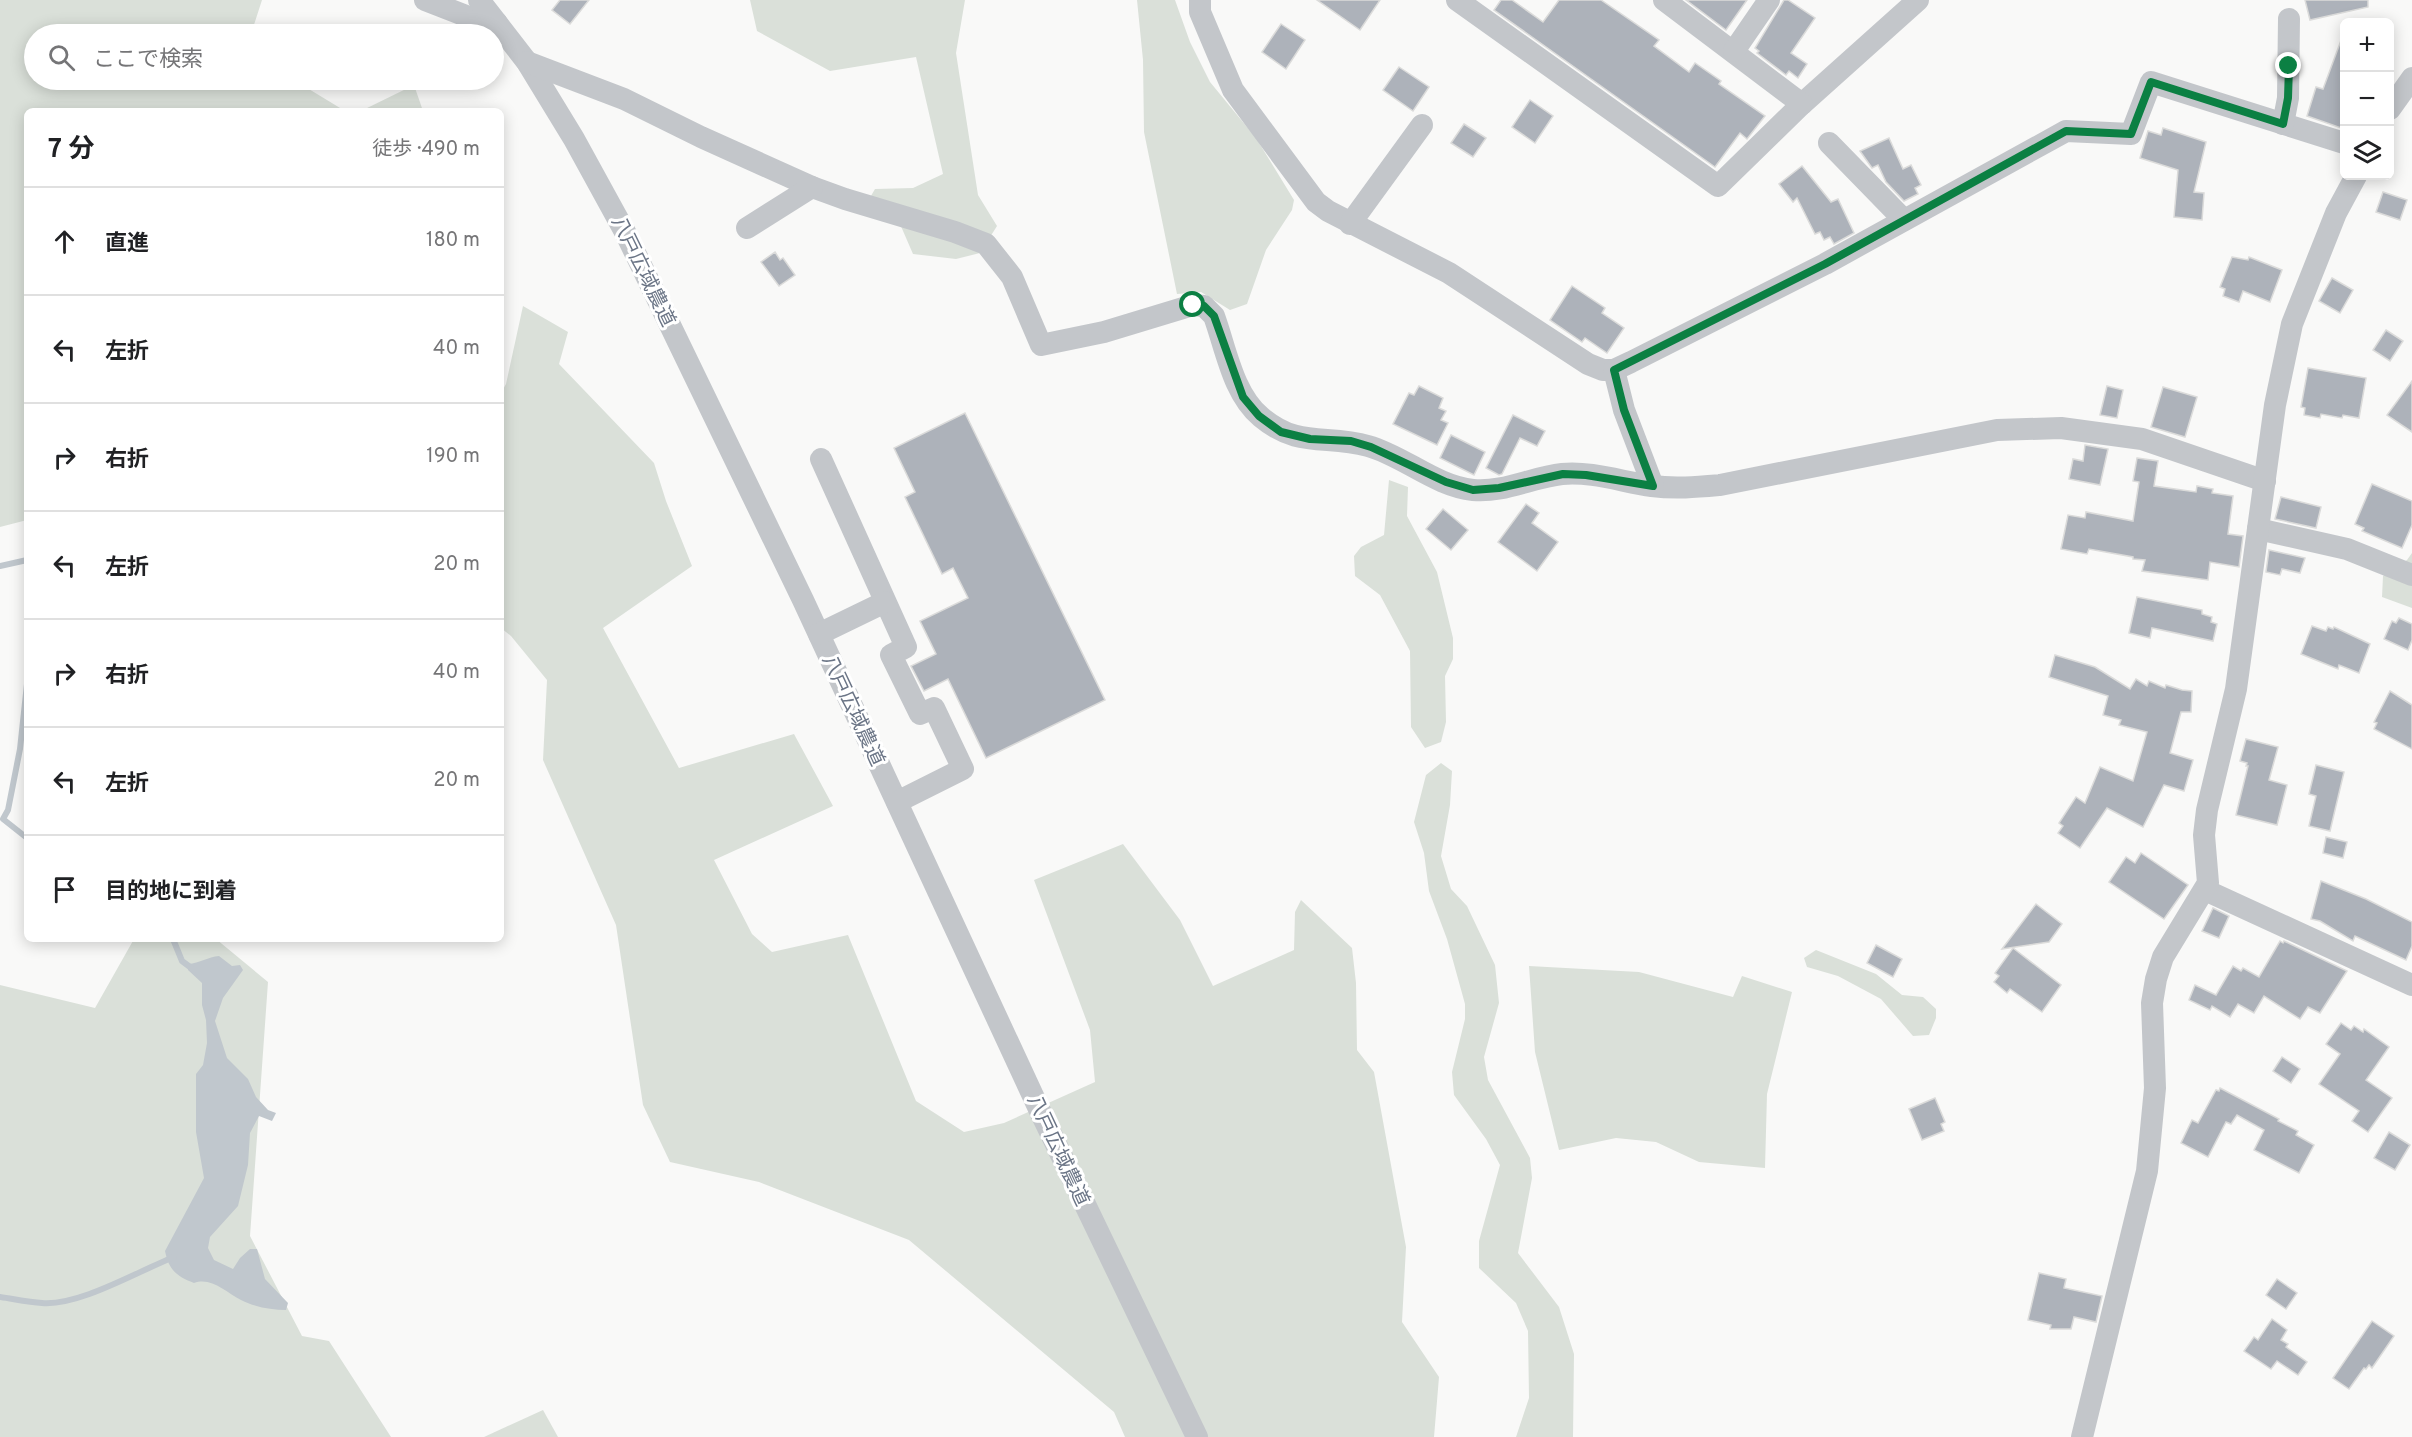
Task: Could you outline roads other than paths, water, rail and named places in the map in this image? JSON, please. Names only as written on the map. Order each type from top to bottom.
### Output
[{"type":"street","points":[[424,0],[479,21],[497,23]]},
{"type":"street","name":"八戸広域農道","points":[[479,0],[497,23]]},
{"type":"street","points":[[1200,0],[1200,12],[1233,90],[1316,202],[1350,224],[1449,273],[1588,364],[1603,369],[1614,370],[1825,264],[2066,131],[2131,134],[2151,82],[2340,142]]},
{"type":"street","points":[[1664,0],[1802,104]]},
{"type":"street","points":[[1734,51],[1769,0]]},
{"type":"street","points":[[1465,2],[1718,186],[1802,104],[1918,0]]},
{"type":"street","points":[[2283,124],[2288,98],[2289,19]]},
{"type":"street","name":"八戸広域農道","points":[[504,32],[526,62],[574,139],[625,232],[819,634],[1040,1111],[1197,1437]]},
{"type":"street","points":[[526,62],[624,99],[722,147],[812,187],[986,244],[1012,277],[1041,345],[1104,332],[1193,305],[1204,306],[1214,316],[1243,397],[1259,416],[1281,432],[1310,439],[1351,441],[1371,447],[1446,482],[1473,490],[1499,488],[1563,474],[1586,475],[1680,489],[1720,485],[1997,430],[2061,428],[2142,439],[2265,480]]},
{"type":"street","points":[[2394,103],[2412,78]]},
{"type":"street","points":[[1350,224],[1422,125]]},
{"type":"street","points":[[1829,143],[1904,220]]},
{"type":"street","points":[[2082,1437],[2147,1171],[2155,1088],[2152,1003],[2156,979],[2163,957],[2208,883],[2204,836],[2207,810],[2236,689],[2275,405],[2292,324],[2336,213],[2353,180]]},
{"type":"street","points":[[747,228],[812,187]]},
{"type":"street","points":[[1614,370],[1624,410],[1653,486]]},
{"type":"street","points":[[821,459],[906,647],[891,655],[920,714],[934,708],[963,769],[897,802]]},
{"type":"street","points":[[2258,530],[2347,549],[2412,575]]},
{"type":"street","points":[[819,634],[885,602]]},
{"type":"street","points":[[2205,890],[2412,985]]},
{"type":"waterway","points":[[0,566],[24,561]]},
{"type":"waterway","points":[[24,712],[20,749],[8,810],[3,819],[24,836]]},
{"type":"waterway","points":[[174,942],[182,961],[194,970]]},
{"type":"waterway","points":[[0,1297],[42,1303],[74,1299],[174,1257]]}]
